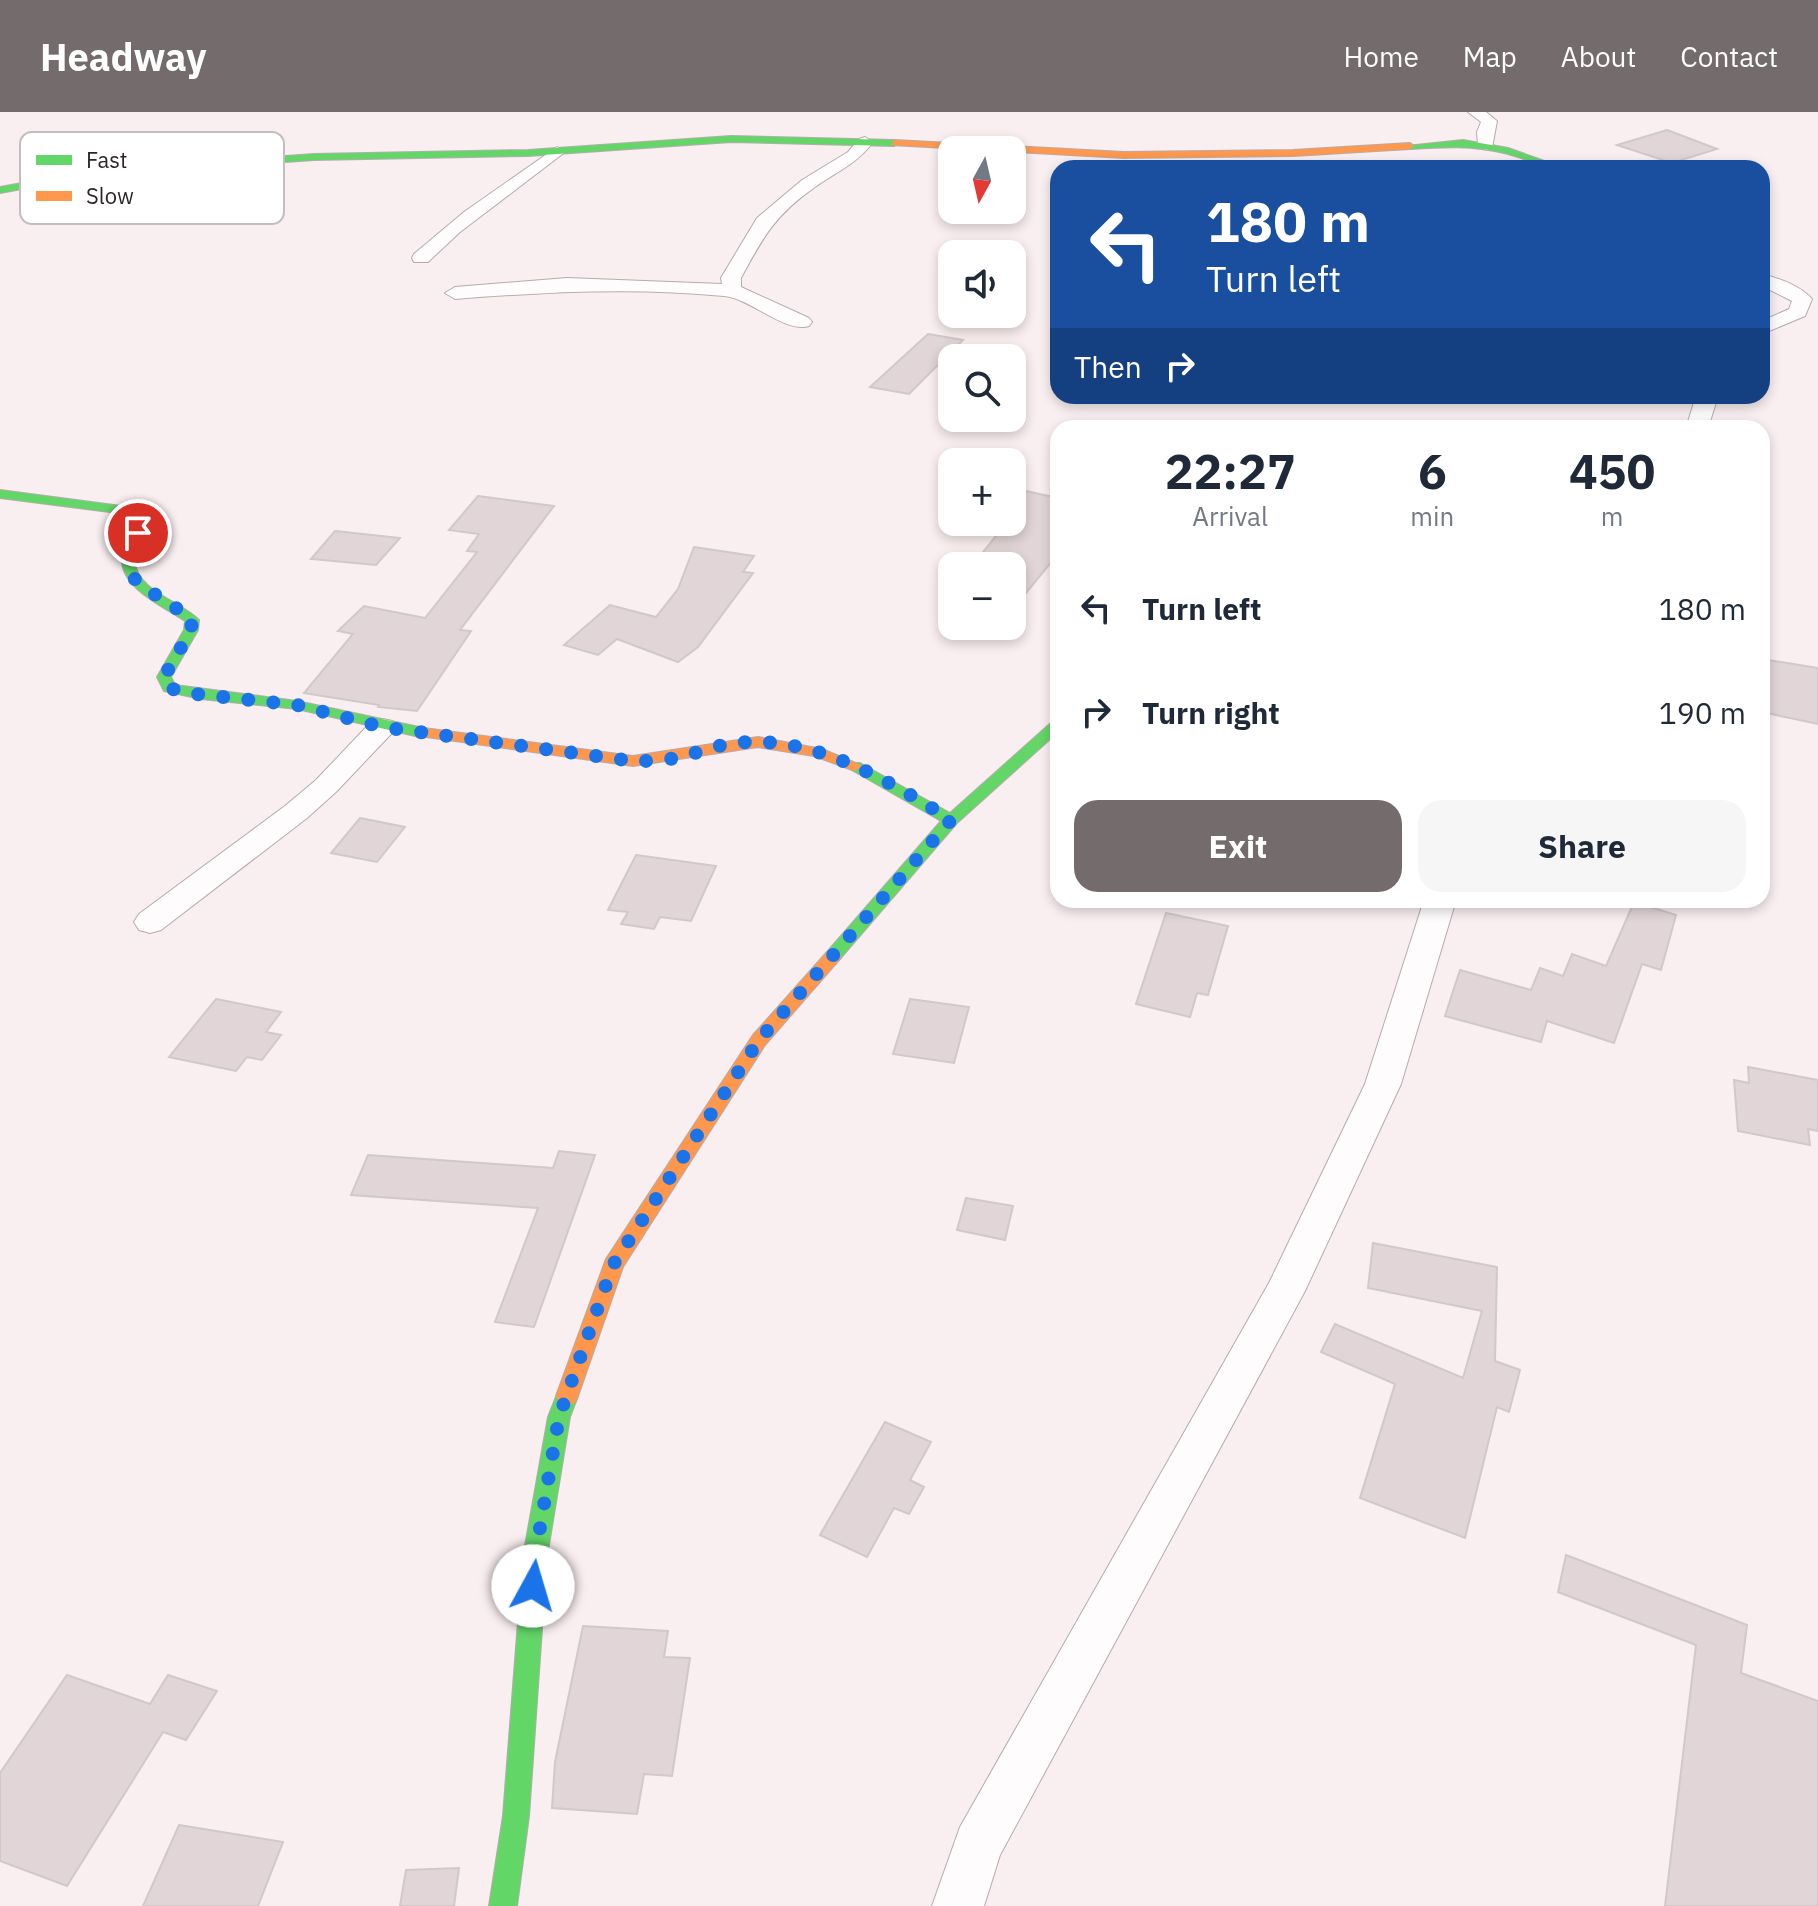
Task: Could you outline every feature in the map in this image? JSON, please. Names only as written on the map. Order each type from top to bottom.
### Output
[{"type":"street","points":[[1476,112],[1489,121],[1485,132],[1486,145]]},
{"type":"street","points":[[284,159],[557,152],[698,140],[865,142],[1124,155],[1324,152],[1438,142],[1486,145],[1534,160]]},
{"type":"street","points":[[732,290],[731,278],[763,222],[799,191],[854,156],[865,142]]},
{"type":"street","points":[[421,258],[449,229],[557,152]]},
{"type":"street","points":[[0,190],[20,186]]},
{"type":"street","points":[[1770,282],[1802,299],[1798,312],[1770,324]]},
{"type":"street","points":[[455,293],[567,284],[732,290],[802,322]]},
{"type":"street","points":[[0,494],[129,511],[139,522],[128,559],[128,573],[192,620],[191,630],[164,677],[169,688],[187,693],[297,705],[382,727],[633,761],[671,759],[731,744],[775,742],[820,754],[899,786],[951,820]]},
{"type":"street","points":[[150,922],[296,812],[326,786],[382,727]]},
{"type":"street","points":[[503,1906],[516,1816],[535,1557],[559,1417],[613,1265],[759,1040],[951,820],[1050,731]]},
{"type":"street","points":[[958,1906],[978,1845],[1285,1291],[1383,1084],[1438,908]]},
{"type":"building","points":[[1667,130],[1717,149],[1682,160],[1663,160],[1617,145]]},
{"type":"building","points":[[928,334],[963,340],[959,344],[938,344],[938,365],[909,394],[870,387]]},
{"type":"building","points":[[1026,491],[1050,496],[1050,564],[1026,593],[1026,552],[983,552],[996,536],[1026,536]]},
{"type":"building","points":[[478,496],[554,506],[460,630],[471,631],[417,711],[304,693],[353,634],[338,631],[364,606],[425,618],[477,552],[467,551],[479,534],[449,530]]},
{"type":"building","points":[[335,531],[400,538],[376,565],[311,559]]},
{"type":"building","points":[[694,547],[754,556],[743,572],[753,573],[698,647],[678,662],[617,639],[598,655],[564,645],[610,605],[656,617],[678,589]]},
{"type":"building","points":[[1770,660],[1818,668],[1818,724],[1770,714]]},
{"type":"building","points":[[360,818],[405,827],[377,862],[331,853]]},
{"type":"building","points":[[636,855],[716,866],[691,921],[660,917],[654,929],[621,924],[628,912],[608,910]]},
{"type":"building","points":[[1631,908],[1653,908],[1676,915],[1661,970],[1642,964],[1614,1043],[1547,1021],[1541,1042],[1445,1016],[1460,970],[1531,990],[1540,968],[1563,976],[1572,954],[1606,966]]},
{"type":"building","points":[[1166,913],[1228,926],[1208,995],[1197,993],[1190,1017],[1136,1004]]},
{"type":"building","points":[[216,999],[281,1012],[266,1032],[281,1035],[262,1060],[247,1057],[236,1071],[169,1057]]},
{"type":"building","points":[[910,999],[969,1007],[954,1063],[893,1054]]},
{"type":"building","points":[[1748,1067],[1818,1080],[1818,1131],[1808,1129],[1810,1145],[1738,1131],[1734,1080],[1749,1083]]},
{"type":"building","points":[[559,1151],[595,1155],[534,1327],[495,1322],[538,1208],[351,1195],[368,1155],[553,1168]]},
{"type":"building","points":[[966,1198],[1013,1206],[1005,1240],[957,1230]]},
{"type":"building","points":[[1373,1243],[1497,1267],[1495,1361],[1520,1370],[1509,1412],[1497,1407],[1465,1538],[1360,1498],[1395,1384],[1321,1352],[1335,1324],[1463,1378],[1482,1311],[1368,1288]]},
{"type":"building","points":[[885,1422],[931,1442],[910,1480],[924,1487],[909,1514],[894,1508],[867,1557],[820,1535]]},
{"type":"building","points":[[1566,1555],[1747,1625],[1741,1673],[1818,1701],[1818,1906],[1665,1906],[1696,1645],[1558,1592]]},
{"type":"building","points":[[583,1626],[668,1631],[664,1657],[690,1658],[672,1776],[644,1774],[637,1814],[552,1808],[555,1762]]},
{"type":"building","points":[[67,1675],[150,1704],[168,1675],[217,1691],[186,1740],[163,1732],[67,1886],[0,1861],[0,1773]]},
{"type":"building","points":[[179,1825],[283,1842],[258,1906],[143,1906]]},
{"type":"building","points":[[459,1868],[454,1906],[400,1906],[406,1870]]},
{"type":"traffic: fast","points":[[284,159],[528,153],[731,139],[894,143]]},
{"type":"traffic: fast","points":[[1410,146],[1463,143],[1505,150],[1536,160]]},
{"type":"traffic: fast","points":[[0,190],[20,186]]},
{"type":"traffic: fast","points":[[0,494],[129,511],[139,522],[129,554],[129,569],[143,586],[192,620],[191,630],[164,677],[169,688],[201,695],[297,705],[424,733]]},
{"type":"traffic: fast","points":[[833,956],[951,820],[1050,731]]},
{"type":"traffic: fast","points":[[855,766],[951,820]]},
{"type":"traffic: fast","points":[[503,1906],[516,1816],[535,1557],[559,1417],[567,1396]]},
{"type":"traffic: slow","points":[[894,143],[1124,155],[1293,153],[1410,146]]},
{"type":"traffic: slow","points":[[424,733],[633,761],[758,742],[817,752],[855,766]]},
{"type":"traffic: slow","points":[[567,1396],[613,1265],[759,1040],[833,956]]},
{"type":"route","points":[[138,533],[128,559],[128,573],[192,620],[191,630],[164,677],[169,688],[187,693],[297,705],[382,727],[633,761],[671,759],[731,744],[775,742],[820,754],[899,786],[951,820],[759,1040],[613,1265],[559,1417],[535,1557],[533,1586]]}]
